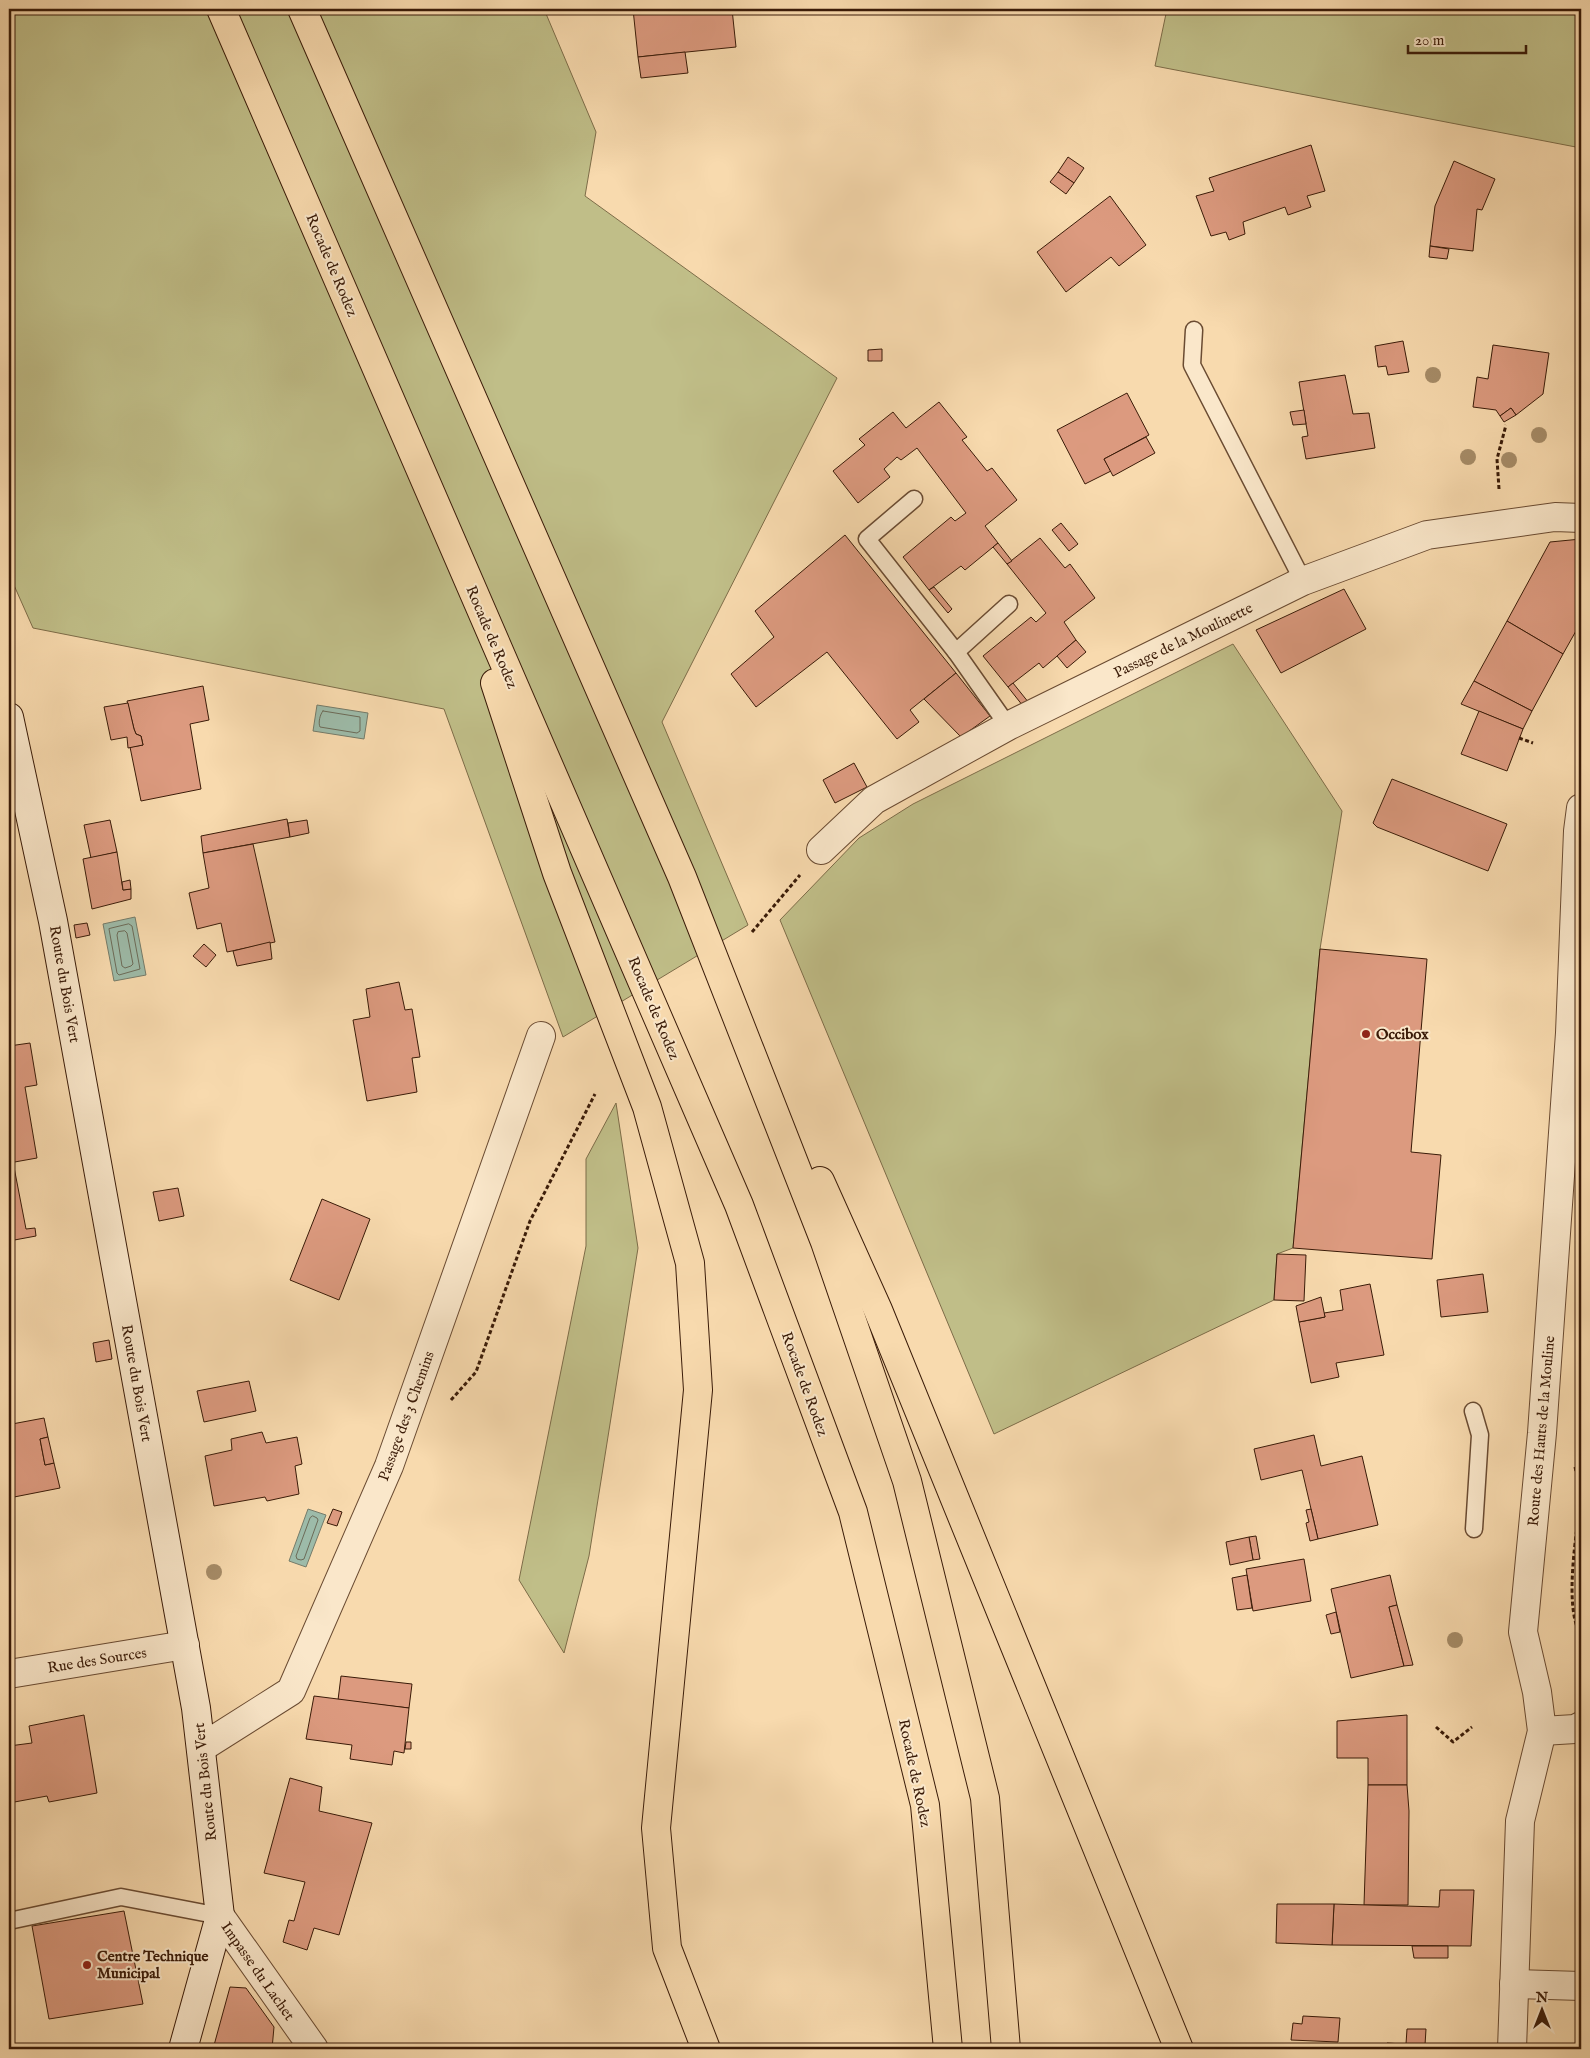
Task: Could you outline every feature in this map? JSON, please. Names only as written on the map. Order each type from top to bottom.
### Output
[{"type":"highway","name":"Rocade de Rodez","points":[[221,9],[739,1204],[853,1512],[925,1806],[948,2049]]},
{"type":"highway","points":[[302,9],[682,877],[878,1310],[1179,2049]]},
{"type":"highway","points":[[443,522],[557,873],[647,1107],[690,1263],[698,1390],[656,1828],[666,1948],[706,2049]]},
{"type":"highway","points":[[682,877],[825,1242],[907,1481],[984,1798],[1006,2049]]},
{"type":"street","name":"Passage de la Moulinette","points":[[821,850],[874,800],[1008,726],[1304,581],[1427,535],[1554,518],[1581,518]]},
{"type":"street","name":"Route du Bois Vert","points":[[9,717],[53,921],[196,1708],[220,1916],[183,2049]]},
{"type":"street","name":"Route des Hauts de la Mouline","points":[[1512,2049],[1520,1821],[1542,1731],[1537,1692],[1523,1632],[1542,1433],[1569,1043],[1580,824]]},
{"type":"street","name":"Passage des 3 Chemins","points":[[201,1748],[291,1691],[389,1466],[542,1036]]},
{"type":"street","name":"Rue des Sources","points":[[9,1674],[185,1645]]},
{"type":"street","points":[[1542,1731],[1575,1729],[1581,1726]]},
{"type":"street","name":"Impasse du Lachet","points":[[220,1916],[314,2049]]},
{"type":"street","points":[[1514,1984],[1581,1986]]},
{"type":"lane","points":[[1194,330],[1192,365],[1304,581]]},
{"type":"lane","points":[[914,499],[867,539],[956,652],[1008,726]]},
{"type":"lane","points":[[956,652],[1009,604]]},
{"type":"lane","points":[[1473,1411],[1480,1435],[1474,1529]]},
{"type":"lane","points":[[9,1921],[121,1898],[220,1916]]},
{"type":"path","points":[[1503,525],[1497,459],[1506,426]]},
{"type":"path","points":[[1519,738],[1533,743]]},
{"type":"path","points":[[752,932],[821,850]]},
{"type":"path","points":[[450,1401],[476,1372],[530,1221],[595,1094]]},
{"type":"path","points":[[1581,1498],[1574,1548],[1573,1611],[1581,1635]]},
{"type":"path","points":[[1436,1727],[1453,1742],[1472,1727]]},
{"type":"shaded area","points":[[9,9],[544,9],[596,132],[585,196],[837,378],[662,722],[748,925],[563,1037],[444,709],[33,628],[9,574]]},
{"type":"shaded area","points":[[1167,9],[1581,9],[1581,148],[1155,66]]},
{"type":"shaded area","points":[[1233,644],[1342,811],[1320,949],[1293,1248],[1277,1254],[1274,1300],[994,1434],[780,920],[859,838],[913,804]]},
{"type":"shaded area","points":[[616,1103],[638,1248],[589,1556],[564,1653],[519,1580],[586,1246],[586,1159]]},
{"type":"water","points":[[317,705],[368,713],[364,739],[313,731]]},
{"type":"water","points":[[135,917],[146,975],[114,981],[103,924]]},
{"type":"water","points":[[308,1509],[326,1515],[306,1567],[289,1561]]},
{"type":"building","points":[[633,9],[732,9],[736,47],[638,57]]},
{"type":"building","points":[[685,52],[688,73],[641,78],[638,57]]},
{"type":"building","points":[[1311,145],[1325,191],[1307,196],[1311,207],[1288,215],[1285,207],[1243,222],[1245,234],[1229,240],[1226,232],[1211,236],[1196,196],[1214,191],[1209,178]]},
{"type":"building","points":[[1068,157],[1084,168],[1074,183],[1058,172]]},
{"type":"building","points":[[1454,161],[1495,179],[1482,210],[1477,209],[1473,251],[1430,246],[1435,206]]},
{"type":"building","points":[[1058,172],[1074,183],[1066,194],[1050,182]]},
{"type":"building","points":[[1110,196],[1146,245],[1119,266],[1111,257],[1066,292],[1037,252]]},
{"type":"building","points":[[1430,246],[1449,249],[1447,259],[1429,257]]},
{"type":"building","points":[[1403,341],[1409,372],[1388,375],[1386,366],[1378,367],[1375,346]]},
{"type":"building","points":[[1493,345],[1549,353],[1543,394],[1516,415],[1511,408],[1500,416],[1496,410],[1473,407],[1477,377],[1488,379]]},
{"type":"building","points":[[882,349],[882,361],[868,361],[868,350]]},
{"type":"building","points":[[1345,375],[1353,414],[1369,413],[1375,448],[1306,459],[1302,437],[1308,436],[1299,382]]},
{"type":"building","points":[[1127,393],[1149,435],[1104,459],[1111,471],[1085,484],[1057,430]]},
{"type":"building","points":[[939,402],[967,437],[962,440],[987,471],[992,468],[1017,500],[985,526],[998,543],[965,570],[961,566],[929,590],[903,557],[951,517],[955,521],[966,513],[917,448],[901,460],[897,457],[884,469],[890,477],[858,503],[833,471],[865,445],[859,439],[893,412],[906,428]]},
{"type":"building","points":[[1511,408],[1516,415],[1504,422],[1500,416]]},
{"type":"building","points":[[1304,410],[1306,424],[1293,425],[1290,412]]},
{"type":"building","points":[[1146,437],[1155,453],[1113,476],[1104,459]]},
{"type":"building","points":[[1061,523],[1078,544],[1069,551],[1052,530]]},
{"type":"building","points":[[845,535],[956,673],[910,710],[919,722],[897,739],[827,652],[756,707],[731,674],[774,637],[755,611]]},
{"type":"building","points":[[1040,538],[1065,568],[1070,564],[1095,598],[1064,622],[1076,640],[1043,668],[1039,663],[1008,687],[983,656],[1031,617],[1036,622],[1046,613],[1007,564]]},
{"type":"building","points":[[1581,539],[1581,622],[1563,654],[1507,621],[1550,542]]},
{"type":"building","points":[[998,543],[1012,561],[1007,564],[993,547]]},
{"type":"building","points":[[934,587],[952,609],[948,613],[929,590]]},
{"type":"building","points":[[1344,589],[1366,629],[1281,673],[1256,630]]},
{"type":"building","points":[[1507,621],[1563,654],[1532,711],[1474,681]]},
{"type":"building","points":[[1076,640],[1086,652],[1067,668],[1057,656]]},
{"type":"building","points":[[956,673],[990,716],[961,737],[924,699]]},
{"type":"building","points":[[1474,681],[1532,711],[1523,729],[1461,704]]},
{"type":"building","points":[[1013,683],[1029,703],[1023,706],[1008,687]]},
{"type":"building","points":[[203,686],[209,720],[190,724],[201,789],[141,801],[130,747],[143,745],[141,736],[136,734],[134,729],[127,701]]},
{"type":"building","points":[[128,703],[134,729],[136,734],[141,736],[143,745],[128,748],[127,737],[111,740],[104,707]]},
{"type":"building","points":[[1479,711],[1523,729],[1507,771],[1461,754]]},
{"type":"building","points":[[854,763],[867,787],[835,803],[823,780]]},
{"type":"building","points":[[1392,779],[1507,824],[1488,871],[1377,827],[1373,823]]},
{"type":"building","points":[[287,819],[290,837],[203,853],[201,836]]},
{"type":"building","points":[[110,820],[117,852],[91,858],[84,825]]},
{"type":"building","points":[[307,820],[309,833],[290,837],[288,823]]},
{"type":"building","points":[[253,844],[275,942],[227,952],[221,923],[197,929],[189,893],[209,888],[203,853]]},
{"type":"building","points":[[117,852],[123,890],[131,889],[131,899],[92,909],[83,859]]},
{"type":"building","points":[[130,880],[131,889],[123,890],[122,882]]},
{"type":"building","points":[[87,923],[90,935],[76,938],[74,925]]},
{"type":"building","points":[[270,942],[272,959],[237,966],[233,951]]},
{"type":"building","points":[[204,944],[216,955],[206,967],[193,956]]},
{"type":"building","name":"Occibox","points":[[1320,949],[1427,959],[1411,1152],[1441,1155],[1432,1259],[1293,1248]]},
{"type":"building","points":[[399,982],[405,1010],[412,1009],[420,1057],[412,1058],[417,1092],[367,1101],[353,1020],[370,1017],[366,989]]},
{"type":"building","points":[[30,1043],[37,1085],[25,1087],[37,1158],[9,1163],[9,1046]]},
{"type":"building","points":[[13,1162],[26,1229],[35,1228],[36,1236],[9,1241],[9,1163]]},
{"type":"building","points":[[178,1188],[184,1216],[159,1221],[153,1192]]},
{"type":"building","points":[[322,1199],[370,1219],[339,1300],[290,1280]]},
{"type":"building","points":[[1277,1254],[1306,1255],[1304,1301],[1274,1300]]},
{"type":"building","points":[[1483,1274],[1488,1312],[1441,1317],[1437,1280]]},
{"type":"building","points":[[1370,1284],[1384,1355],[1336,1363],[1339,1377],[1311,1383],[1299,1322],[1325,1317],[1324,1313],[1343,1310],[1340,1290]]},
{"type":"building","points":[[1321,1297],[1325,1317],[1299,1322],[1296,1306]]},
{"type":"building","points":[[109,1340],[112,1359],[96,1362],[93,1343]]},
{"type":"building","points":[[249,1381],[256,1411],[204,1422],[197,1391]]},
{"type":"building","points":[[9,1413],[12,1424],[44,1418],[48,1437],[40,1439],[45,1465],[54,1463],[60,1488],[9,1498]]},
{"type":"building","points":[[262,1432],[266,1443],[297,1437],[302,1464],[295,1466],[299,1494],[267,1501],[265,1497],[214,1506],[205,1456],[232,1450],[231,1439]]},
{"type":"building","points":[[1314,1435],[1321,1466],[1362,1456],[1378,1525],[1318,1539],[1302,1470],[1261,1480],[1254,1449]]},
{"type":"building","points":[[48,1437],[54,1463],[45,1465],[40,1439]]},
{"type":"building","points":[[333,1509],[342,1512],[337,1526],[327,1523]]},
{"type":"building","points":[[1311,1509],[1318,1539],[1310,1541],[1306,1523],[1309,1522],[1306,1510]]},
{"type":"building","points":[[1256,1536],[1260,1559],[1253,1560],[1249,1537]]},
{"type":"building","points":[[1249,1537],[1253,1560],[1230,1565],[1226,1542]]},
{"type":"building","points":[[1304,1559],[1311,1601],[1253,1611],[1246,1569]]},
{"type":"building","points":[[1247,1575],[1252,1608],[1237,1610],[1232,1578]]},
{"type":"building","points":[[1390,1575],[1397,1605],[1389,1607],[1404,1666],[1351,1678],[1331,1589]]},
{"type":"building","points":[[1397,1605],[1413,1665],[1404,1666],[1389,1607]]},
{"type":"building","points":[[1336,1612],[1340,1632],[1331,1634],[1326,1615]]},
{"type":"building","points":[[341,1676],[412,1684],[409,1708],[338,1700]]},
{"type":"building","points":[[314,1696],[409,1708],[404,1753],[394,1751],[392,1765],[350,1759],[352,1745],[306,1739]]},
{"type":"building","points":[[84,1715],[97,1793],[49,1802],[47,1796],[9,1803],[9,1746],[32,1743],[29,1726]]},
{"type":"building","points":[[1407,1715],[1407,1785],[1368,1785],[1368,1758],[1337,1758],[1337,1721]]},
{"type":"building","points":[[406,1742],[411,1742],[411,1749],[405,1749]]},
{"type":"building","points":[[290,1778],[322,1787],[319,1811],[372,1823],[339,1935],[314,1928],[307,1950],[283,1942],[289,1920],[294,1921],[305,1882],[264,1873]]},
{"type":"building","points":[[1368,1785],[1407,1785],[1409,1811],[1408,1905],[1364,1905]]},
{"type":"building","points":[[9,1808],[12,1832],[9,1832]]},
{"type":"building","points":[[1581,1872],[1581,1922],[1577,1922]]},
{"type":"building","points":[[1440,1890],[1474,1890],[1471,1946],[1332,1945],[1334,1904],[1439,1907]]},
{"type":"building","points":[[1277,1904],[1334,1904],[1332,1945],[1276,1943]]},
{"type":"building","name":"Centre Technique Municipal","points":[[124,1911],[143,2004],[49,2019],[32,1926]]},
{"type":"building","points":[[1412,1946],[1448,1946],[1448,1958],[1414,1958]]},
{"type":"building","points":[[230,1987],[246,1988],[274,2027],[272,2049],[213,2049]]},
{"type":"building","points":[[1303,2016],[1340,2018],[1338,2042],[1291,2040],[1293,2023],[1302,2024]]},
{"type":"building","points":[[1407,2029],[1426,2029],[1425,2045],[1406,2044]]},
{"type":"building","points":[[1387,2043],[1450,2047],[1449,2049],[1387,2049]]},
{"type":"building","points":[[41,2044],[42,2049],[13,2049],[19,2048]]},
{"type":"place","name":"Occibox","points":[[1366,1034]]},
{"type":"place","name":"Centre Technique Municipal","points":[[87,1965]]}]
